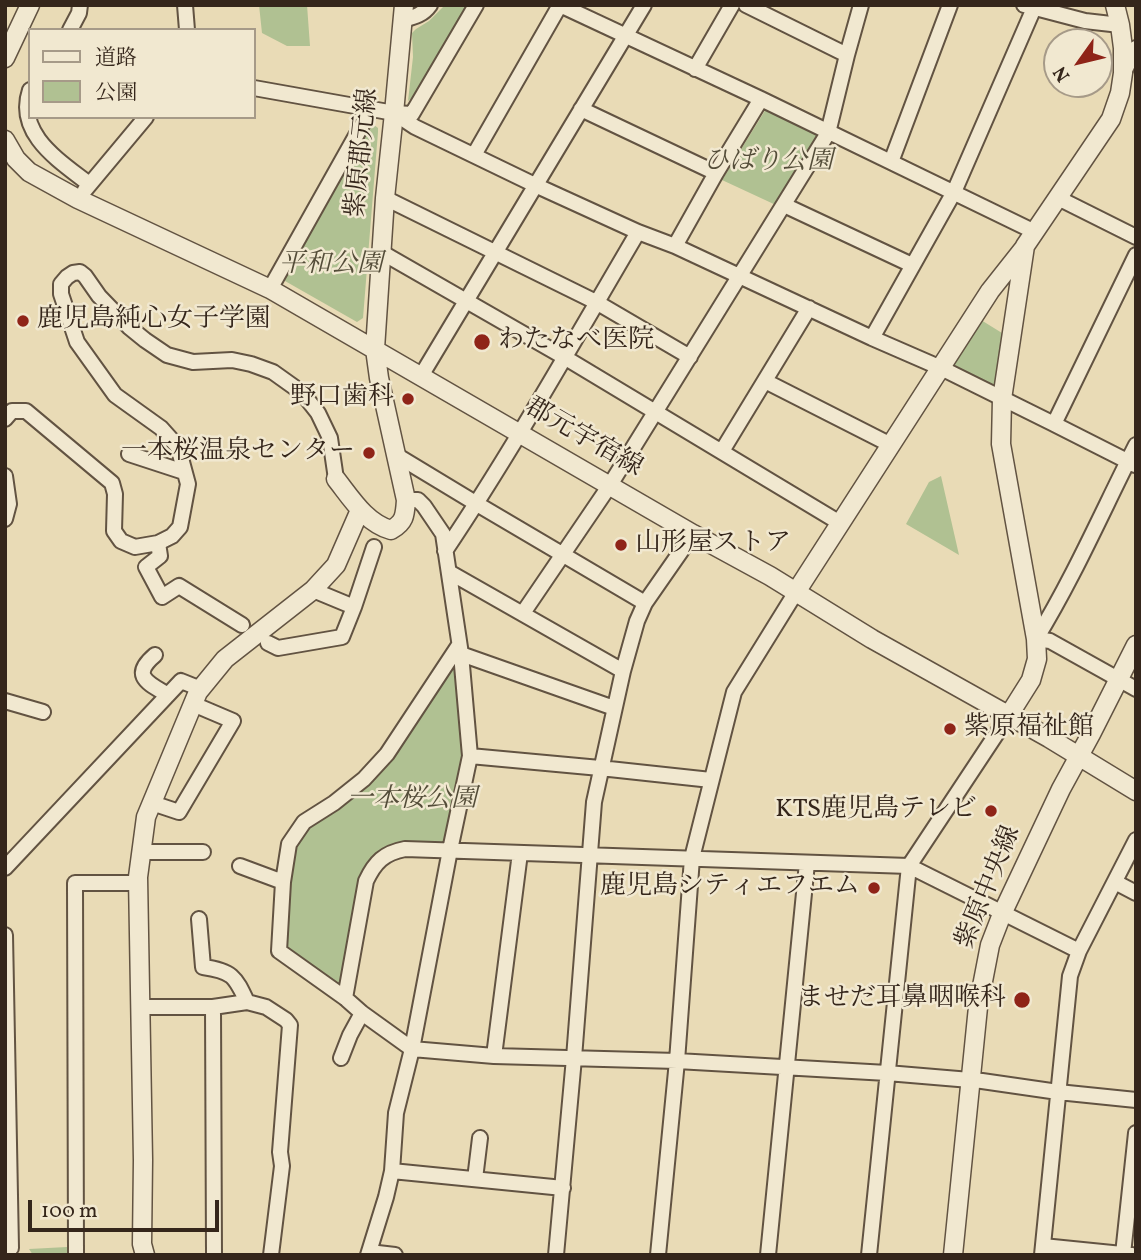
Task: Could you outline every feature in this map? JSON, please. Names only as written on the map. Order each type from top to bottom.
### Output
[{"type":"street","points":[[5,58],[30,5]]},
{"type":"street","points":[[71,28],[80,5]]},
{"type":"street","points":[[185,5],[187,28]]},
{"type":"street","points":[[403,13],[418,15],[430,5]]},
{"type":"street","points":[[256,88],[412,114],[476,5]]},
{"type":"street","points":[[474,155],[560,5],[954,192],[1030,239]]},
{"type":"street","points":[[421,376],[644,5]]},
{"type":"street","points":[[695,69],[732,5]]},
{"type":"street","points":[[746,5],[847,55]]},
{"type":"street","points":[[523,613],[610,485],[828,133],[861,5]]},
{"type":"street","points":[[891,162],[950,5]]},
{"type":"street","points":[[658,1255],[677,1061],[692,858],[734,692],[990,291],[1030,239],[1111,119],[1120,93],[1123,73],[1123,48],[1115,5]]},
{"type":"street","points":[[872,338],[954,192],[1029,7],[1084,21],[1120,25]]},
{"type":"street","name":"紫原郡元線","points":[[403,13],[385,198],[375,349],[406,500]]},
{"type":"street","points":[[1123,73],[1136,48]]},
{"type":"street","points":[[28,96],[28,120],[37,139],[63,165],[89,184]]},
{"type":"street","points":[[675,246],[761,99]]},
{"type":"street","points":[[270,289],[371,108]]},
{"type":"street","points":[[581,109],[716,173]]},
{"type":"street","points":[[394,113],[415,127],[535,185],[941,368],[1132,464]]},
{"type":"street","points":[[78,199],[144,119]]},
{"type":"street","name":"郡元宇宿線","points":[[5,140],[16,159],[29,172],[78,199],[270,289],[1136,791]]},
{"type":"street","points":[[385,198],[596,302],[690,357]]},
{"type":"street","points":[[1058,198],[1136,237]]},
{"type":"street","points":[[784,205],[912,265]]},
{"type":"street","points":[[445,551],[520,433],[638,232]]},
{"type":"street","points":[[869,1255],[909,866],[1031,680],[1037,659],[1036,639],[1001,444],[1002,399],[1030,239]]},
{"type":"street","points":[[381,252],[564,357],[840,523]]},
{"type":"street","points":[[1054,424],[1136,255]]},
{"type":"street","points":[[5,419],[12,411],[26,411],[112,483],[115,494],[114,531],[121,541],[135,547],[158,542],[172,536],[180,527],[188,484],[178,447],[161,428],[115,395],[77,342],[61,294],[61,284],[73,273],[80,272],[129,327],[167,355],[192,362],[232,360],[251,364],[273,372],[294,387],[318,413],[330,438],[337,478],[360,510],[382,527],[391,530],[400,525],[405,514],[406,500],[418,500],[443,534],[460,650],[470,756],[412,1049],[396,1113],[392,1171],[368,1253],[395,1255]]},
{"type":"street","points":[[722,451],[809,308]]},
{"type":"street","points":[[765,381],[891,445]]},
{"type":"street","points":[[1036,639],[1132,464],[1136,445]]},
{"type":"street","points":[[129,454],[184,472]]},
{"type":"street","points":[[396,454],[645,603]]},
{"type":"street","points":[[5,476],[9,504],[5,519]]},
{"type":"street","points":[[145,1255],[142,1244],[138,883],[146,817],[197,696],[225,659],[313,590],[335,565],[360,510]]},
{"type":"street","points":[[556,1255],[594,802],[600,768],[637,621],[645,603],[693,534]]},
{"type":"street","points":[[158,542],[160,556],[146,567],[163,597],[179,586],[242,625]]},
{"type":"street","points":[[268,643],[278,648],[342,637],[374,547]]},
{"type":"street","points":[[449,572],[623,671]]},
{"type":"street","points":[[313,590],[354,607]]},
{"type":"street","points":[[1036,639],[1050,641],[1136,689]]},
{"type":"street","name":"紫原中央線","points":[[953,1255],[978,1007],[990,945],[1061,789],[1136,645]]},
{"type":"street","points":[[460,650],[614,708]]},
{"type":"street","points":[[460,650],[387,754],[364,779],[334,803],[304,821],[289,844],[283,883],[279,951],[412,1049],[494,1056],[677,1061],[887,1073],[1136,1100]]},
{"type":"street","points":[[155,655],[149,660],[142,677],[168,695]]},
{"type":"street","points":[[5,868],[181,681],[197,696],[233,721],[179,812],[152,803]]},
{"type":"street","points":[[5,701],[43,712]]},
{"type":"street","points":[[470,756],[711,780]]},
{"type":"street","points":[[1136,840],[1079,951],[1070,976],[1042,1250],[1128,1254],[1136,1133]]},
{"type":"street","points":[[345,998],[364,888],[373,866],[380,859],[393,851],[405,849],[909,866],[1079,951]]},
{"type":"street","points":[[142,852],[203,852]]},
{"type":"street","points":[[494,1056],[520,853]]},
{"type":"street","points":[[768,1255],[807,863]]},
{"type":"street","points":[[240,866],[283,883]]},
{"type":"street","points":[[1115,882],[1136,893]]},
{"type":"street","points":[[76,1255],[75,883],[138,883]]},
{"type":"street","points":[[199,919],[203,967],[225,970],[239,984],[247,1002]]},
{"type":"street","points":[[5,934],[10,1249]]},
{"type":"street","points":[[140,1007],[213,1007],[247,1002],[266,1007],[290,1025],[280,1152],[282,1166],[271,1255]]},
{"type":"street","points":[[213,1007],[214,1255]]},
{"type":"street","points":[[341,1058],[362,1013]]},
{"type":"street","points":[[475,1179],[480,1138]]},
{"type":"street","points":[[392,1171],[563,1188]]},
{"type":"green space","points":[[259,5],[307,5],[310,46],[287,46],[262,33]]},
{"type":"green space","points":[[445,5],[472,5],[418,93],[408,101],[413,57],[412,33]]},
{"type":"green space","name":"ひばり公園","points":[[766,109],[818,135],[778,206],[722,180]]},
{"type":"green space","name":"平和公園","points":[[374,125],[378,132],[363,318],[357,322],[283,278]]},
{"type":"green space","points":[[981,320],[1002,333],[995,383],[991,386],[956,368],[954,362]]},
{"type":"green space","points":[[941,476],[959,555],[906,524],[929,482]]},
{"type":"green space","name":"一本桜公園","points":[[452,664],[458,664],[466,759],[449,841],[439,845],[379,854],[343,985],[338,988],[284,948],[294,847],[309,825],[351,799],[389,761]]},
{"type":"green space","points":[[67,1247],[67,1255],[33,1255],[29,1249]]},
{"type":"place","name":"鹿児島純心女子学園","points":[[23,321]]},
{"type":"place","name":"わたなべ医院","points":[[482,342]]},
{"type":"place","name":"野口歯科","points":[[408,399]]},
{"type":"place","name":"一本桜温泉センター","points":[[369,453]]},
{"type":"place","name":"山形屋ストア","points":[[621,545]]},
{"type":"place","name":"紫原福祉館","points":[[950,729]]},
{"type":"place","name":"KTS鹿児島テレビ","points":[[991,811]]},
{"type":"place","name":"鹿児島シティエフエム","points":[[874,888]]},
{"type":"place","name":"ませだ耳鼻咽喉科","points":[[1022,1000]]}]
